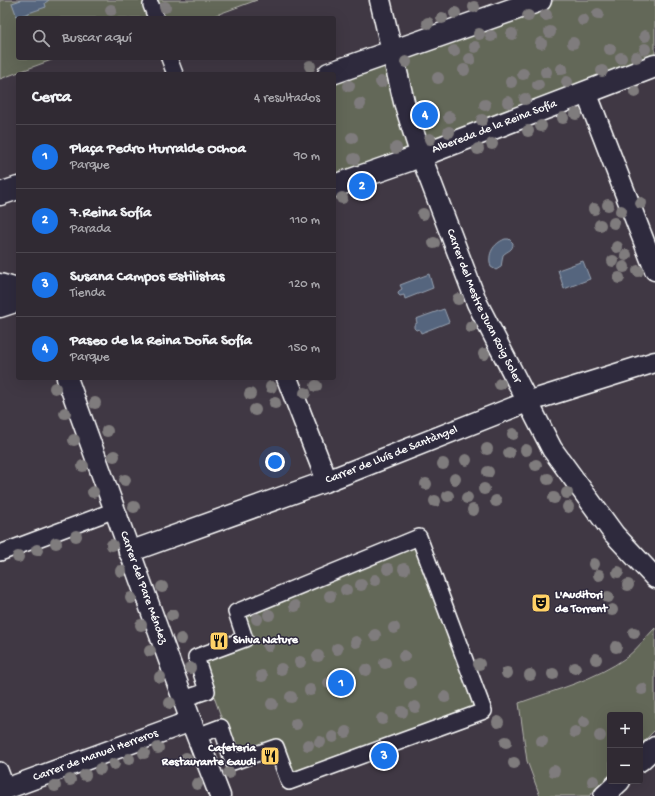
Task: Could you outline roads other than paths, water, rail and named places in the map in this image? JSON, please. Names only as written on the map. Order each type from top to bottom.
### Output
[{"type":"street","name":"Carrer del Mestre Juan Roig Soler","points":[[380,0],[404,102],[421,156],[477,303],[552,449],[614,534],[655,578]]},
{"type":"street","points":[[335,72],[540,0]]},
{"type":"street","points":[[170,60],[174,72]]},
{"type":"street","name":"Albereda de la Reina Sofía","points":[[336,185],[421,156],[655,66]]},
{"type":"street","points":[[586,92],[655,270]]},
{"type":"street","points":[[0,194],[16,189]]},
{"type":"street","points":[[0,285],[16,289]]},
{"type":"street","points":[[0,306],[16,301]]},
{"type":"street","name":"Carrer de Lluís de Santàngel","points":[[129,552],[327,481],[527,402],[655,362]]},
{"type":"street","name":"Carrer del Pare Méndez","points":[[68,380],[129,552],[220,796]]},
{"type":"street","points":[[288,380],[327,481]]},
{"type":"street","points":[[0,553],[115,510]]},
{"type":"street","points":[[183,699],[207,691],[196,657],[245,639],[236,612],[419,537],[484,712],[289,782],[276,747],[233,762],[220,727],[194,728]]},
{"type":"street","name":"Carrer de Manuel Herreros","points":[[3,790],[194,728]]},
{"type":"street","points":[[643,758],[655,747]]},
{"type":"street","points":[[0,770],[3,790]]},
{"type":"street","points":[[604,796],[617,784]]},
{"type":"water","points":[[21,0],[49,0],[45,3],[46,7],[20,16],[17,16],[12,3]]},
{"type":"water","points":[[505,239],[509,239],[513,243],[513,246],[503,255],[501,267],[496,270],[491,267],[490,262],[492,250],[497,244]]},
{"type":"water","points":[[583,261],[590,279],[564,289],[558,270]]},
{"type":"water","points":[[429,274],[433,288],[405,299],[404,295],[400,296],[398,294],[402,289],[400,285]]},
{"type":"water","points":[[444,309],[449,322],[421,333],[419,329],[416,330],[414,328],[414,325],[417,323],[416,319]]},
{"type":"place","name":"Paseo de la Reina Doña Sofía","points":[[425,115]]},
{"type":"place","name":"7.Reina Sofía","points":[[362,186]]},
{"type":"place","name":"L'Auditori de Torrent","points":[[541,603]]},
{"type":"place","name":"Shiva Nature","points":[[219,641]]},
{"type":"place","name":"Plaça Pedro Iturralde Ochoa","points":[[341,683]]},
{"type":"place","name":"Cafeteria Restaurante Gaudi","points":[[270,756]]},
{"type":"place","name":"Susana Campos Estilistas","points":[[384,756]]}]
